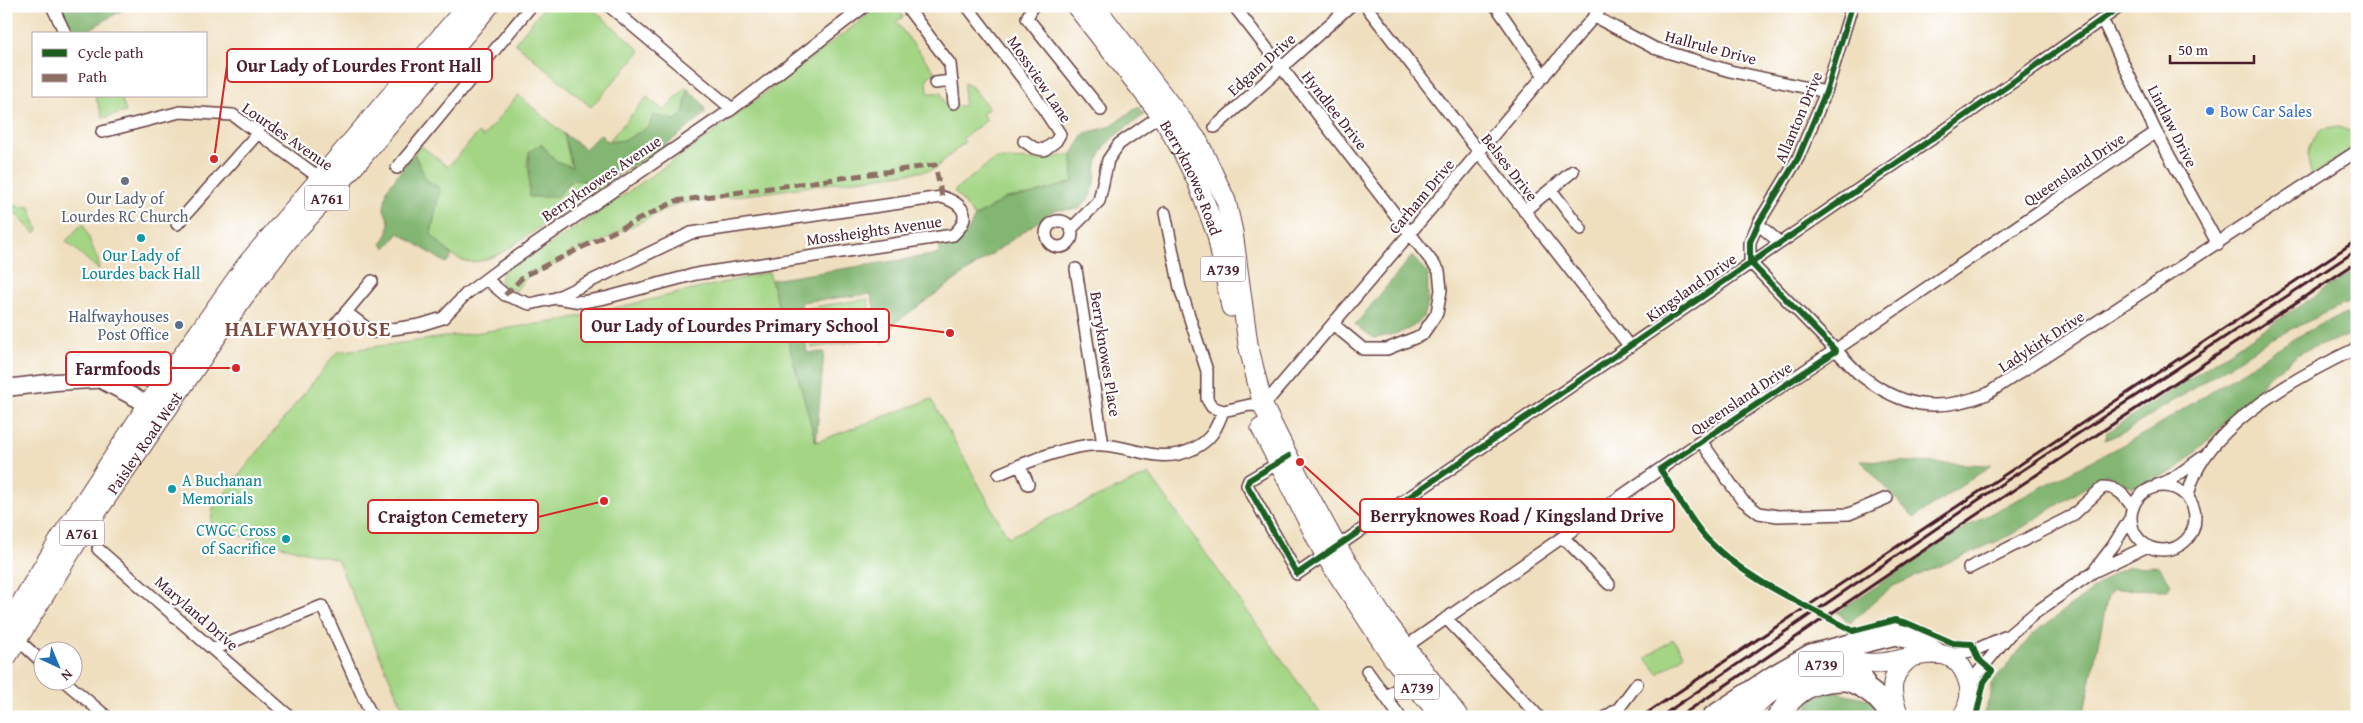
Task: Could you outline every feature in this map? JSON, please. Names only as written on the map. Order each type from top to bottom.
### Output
[{"type":"highway","points":[[1713,717],[1776,675],[1812,655],[1895,634],[1916,640],[1941,654]]},
{"type":"highway","points":[[1778,717],[1792,699],[1814,684],[1826,680],[1855,680],[1895,713]]},
{"type":"main road","name":"Paisley Road West","points":[[6,658],[10,632],[74,531],[156,408],[293,234],[328,184],[467,6]]},
{"type":"main road","name":"Paisley Road West","points":[[328,184],[489,6]]},
{"type":"main road","name":"Berryknowes Road","points":[[1076,6],[1167,111],[1198,141],[1226,201],[1233,232],[1257,406],[1330,550],[1398,652],[1416,675],[1441,717]]},
{"type":"main road","name":"Berryknowes Road","points":[[1095,6],[1167,111]]},
{"type":"main road","points":[[1895,713],[1891,683],[1896,672],[1904,662],[1914,656],[1941,654],[1965,673],[1970,688],[1968,705],[1962,717]]},
{"type":"main road","name":"A739","points":[[1744,717],[1785,681],[1816,666],[1842,660],[1881,663],[1914,656]]},
{"type":"main road","name":"A739","points":[[1760,717],[1791,689],[1816,677],[1832,673],[1851,675],[1855,680]]},
{"type":"main road","name":"Berryknowes Road","points":[[1416,675],[1459,717]]},
{"type":"street","points":[[52,6],[65,32]]},
{"type":"street","points":[[397,168],[532,6]]},
{"type":"street","points":[[609,6],[732,109]]},
{"type":"street","name":"Berryknowes Avenue","points":[[346,312],[372,332],[420,325],[443,318],[466,294],[486,279],[732,109],[864,6]]},
{"type":"street","points":[[906,6],[950,64],[954,103]]},
{"type":"street","name":"Mossview Lane","points":[[968,6],[1029,87],[1060,134],[1056,141],[1044,150],[1034,148],[1024,141]]},
{"type":"street","points":[[1034,6],[1027,18],[1101,110]]},
{"type":"street","name":"Hyndlee Drive","points":[[1234,6],[1439,271],[1441,290],[1438,313],[1422,334],[1387,349],[1363,349],[1334,325]]},
{"type":"street","name":"Edgam Drive","points":[[1215,127],[1350,6]]},
{"type":"street","name":"Belses Drive","points":[[1366,6],[1630,347]]},
{"type":"street","points":[[1496,6],[1544,76]]},
{"type":"street","name":"Carham Drive","points":[[1257,406],[1334,325],[1603,6]]},
{"type":"street","name":"Allanton Drive","points":[[1750,262],[1750,242],[1758,224],[1798,158],[1826,92],[1852,6]]},
{"type":"street","name":"Kingsland Drive","points":[[1330,550],[1630,347],[1779,242],[2103,21],[2121,6]]},
{"type":"street","name":"Hallrule Drive","points":[[1595,17],[1654,48],[1730,71],[1826,92]]},
{"type":"street","name":"Lintlaw Drive","points":[[2103,21],[2156,132],[2218,244]]},
{"type":"street","points":[[935,83],[952,81]]},
{"type":"street","points":[[1071,229],[1099,201],[1108,160],[1119,144],[1167,111]]},
{"type":"street","name":"Lourdes Avenue","points":[[102,132],[180,112],[233,115],[259,132],[328,184]]},
{"type":"street","points":[[177,224],[259,132]]},
{"type":"street","name":"Queensland Drive","points":[[1398,652],[1701,441],[2156,132]]},
{"type":"street","name":"Ladykirk Drive","points":[[1750,262],[1836,351],[1872,384],[1900,399],[1919,405],[1936,406],[1970,401],[2002,386],[2357,152]]},
{"type":"street","points":[[1524,211],[1573,171]]},
{"type":"street","points":[[1550,190],[1581,229]]},
{"type":"street","name":"Mossheights Avenue","points":[[486,279],[505,295],[530,304],[556,298],[691,233],[942,197],[955,201],[965,215],[964,222],[953,235],[696,274],[582,302],[556,298]]},
{"type":"street","points":[[1165,213],[1180,288],[1207,371],[1207,399],[1212,406],[1222,412],[1257,406]]},
{"type":"street","points":[[1758,224],[1779,242]]},
{"type":"street","name":"Berryknowes Place","points":[[1076,269],[1103,445]]},
{"type":"street","points":[[330,331],[372,281]]},
{"type":"street","points":[[2188,497],[2194,478],[2207,455],[2227,433],[2271,394],[2320,365],[2357,348]]},
{"type":"street","points":[[6,388],[56,382],[103,382],[132,377],[147,377],[168,392]]},
{"type":"street","points":[[103,382],[156,408]]},
{"type":"street","points":[[999,474],[1020,465],[1066,451],[1103,445],[1154,456],[1179,455],[1205,443],[1215,432],[1222,412]]},
{"type":"street","points":[[1701,441],[1742,500],[1759,513],[1778,516],[1848,514],[1887,498]]},
{"type":"street","points":[[2093,572],[2114,546],[2132,512],[2146,491],[2172,479],[2207,455]]},
{"type":"street","points":[[1284,460],[1249,480],[1247,485],[1297,574],[1330,550]]},
{"type":"street","points":[[1020,465],[1028,484]]},
{"type":"street","points":[[1969,568],[2072,516],[2100,489],[2110,488],[2122,493],[2146,491],[2168,486],[2177,489],[2188,497],[2195,514],[2194,527],[2190,536],[2178,547],[2166,550],[2148,546],[2136,536],[2132,512],[2122,493]]},
{"type":"street","points":[[1564,538],[1609,584]]},
{"type":"street","points":[[1970,688],[1977,674],[2009,635],[2042,608],[2093,572],[2148,546]]},
{"type":"street","name":"Maryland Drive","points":[[98,549],[290,717]]},
{"type":"street","points":[[214,649],[322,606],[372,717]]},
{"type":"street","points":[[1446,618],[1539,717]]},
{"type":"street","points":[[10,632],[32,653]]},
{"type":"street","points":[[1941,654],[1975,650],[2009,635]]},
{"type":"street","points":[[1367,671],[1400,717]]},
{"type":"street","points":[[1386,697],[1416,675]]},
{"type":"street","points":[[1606,717],[1619,708],[1637,684]]},
{"type":"street","points":[[75,690],[107,717]]},
{"type":"green space","points":[[61,6],[129,6],[85,32],[73,32]]},
{"type":"green space","points":[[545,6],[589,6],[641,51],[591,107],[515,43]]},
{"type":"green space","points":[[880,6],[897,6],[903,17],[896,22],[935,72],[927,78],[928,93],[941,93],[945,106],[964,106],[964,83],[972,87],[989,108],[982,114],[987,120],[962,139],[965,142],[933,170],[677,204],[526,278],[515,292],[509,288],[504,288],[500,281],[502,273],[516,262],[532,256],[589,219],[706,138]]},
{"type":"green space","points":[[686,87],[688,89],[683,115],[675,120],[654,116],[649,127],[625,140],[608,142],[647,97],[664,111]]},
{"type":"green space","points":[[688,89],[703,104],[705,112],[691,126],[632,167],[612,176],[599,179],[572,180],[557,197],[529,197],[529,152],[541,144],[556,161],[572,167],[564,134],[585,149],[600,134],[608,142],[625,140],[649,127],[653,115],[675,120],[683,115]]},
{"type":"green space","points":[[518,95],[564,134],[572,168],[556,161],[541,144],[529,152],[527,166],[557,197],[572,180],[587,181],[624,171],[503,252],[480,261],[463,261],[448,252],[431,234],[439,189],[426,180],[414,153],[420,145],[448,167],[478,133],[483,137]]},
{"type":"green space","points":[[96,98],[122,98],[126,112],[103,118]]},
{"type":"green space","points":[[1138,107],[1144,115],[1115,136],[1102,151],[1097,166],[1094,186],[1087,201],[1079,209],[1054,210],[896,322],[883,344],[871,294],[801,302],[807,353],[824,352],[816,442],[771,280],[939,254],[939,244],[958,239],[967,233],[975,217],[1006,198],[1030,195],[1073,182],[1072,154],[1085,133],[1109,127]]},
{"type":"green space","points":[[2339,127],[2357,134],[2357,145],[2312,176],[2308,162],[2308,151],[2312,142],[2321,130]]},
{"type":"green space","points":[[414,153],[426,180],[440,188],[431,234],[452,256],[446,263],[399,233],[386,248],[381,244],[388,233],[389,222],[384,209],[387,189]]},
{"type":"green space","points":[[1072,154],[1073,182],[1030,195],[1006,198],[975,217],[954,191],[994,159],[1040,160]]},
{"type":"green space","points":[[14,203],[17,206],[30,207],[38,230],[35,233],[9,208]]},
{"type":"green space","points":[[83,223],[98,261],[99,270],[66,241]]},
{"type":"green space","points":[[1412,256],[1428,274],[1426,311],[1422,318],[1411,328],[1374,338],[1355,325]]},
{"type":"green space","points":[[2357,268],[2357,298],[2271,339],[2126,431],[2105,440],[2108,432]]},
{"type":"green space","points":[[769,272],[816,442],[931,399],[1008,537],[1149,474],[1323,717],[407,717],[337,560],[210,528],[213,508],[337,352],[559,321]]},
{"type":"green space","points":[[868,299],[873,339],[812,348],[806,308]]},
{"type":"green space","points":[[2357,310],[2357,332],[2302,352],[2269,376],[2247,401],[2176,471],[2133,487],[2106,474],[2009,536],[1891,587],[1850,623],[1837,612],[1967,526],[2151,430],[2286,343],[2323,323]]},
{"type":"green space","points":[[1860,460],[1992,465],[1914,518]]},
{"type":"green space","points":[[2159,566],[2171,584],[2167,590],[2113,589],[2108,595],[2083,717],[1982,717],[1991,695],[1991,684],[2033,634],[2115,573],[2129,567]]},
{"type":"green space","points":[[1673,639],[1685,655],[1658,674],[1646,658]]},
{"type":"green space","points":[[1832,691],[1873,700],[1883,717],[1803,717],[1813,697]]},
{"type":"railway","points":[[1641,717],[2357,240]]},
{"type":"railway","points":[[1660,717],[2000,485],[2357,250]]},
{"type":"railway","points":[[1679,717],[1961,525],[2357,262]]},
{"type":"marked path","points":[[505,295],[524,276],[676,201],[935,165],[942,197]]},
{"type":"cycle path","points":[[1852,6],[1826,92],[1798,158],[1758,224],[1750,242],[1750,262],[1836,351],[1660,469],[1689,515],[1707,539],[1740,567],[1777,591],[1853,631],[1895,620],[1907,623],[1953,643],[1972,644],[1978,659],[1992,671],[1984,682],[1976,717]]},
{"type":"cycle path","points":[[1289,456],[1249,480],[1247,485],[1297,574],[1942,132],[2121,6]]},
{"type":"place","name":"Bow Car Sales","points":[[2210,111]]},
{"type":"place","name":"Our Lady of Lourdes Front Hall","points":[[214,159]]},
{"type":"place","name":"Our Lady of Lourdes RC Church","points":[[125,181]]},
{"type":"place","name":"Our Lady of Lourdes back Hall","points":[[141,238]]},
{"type":"place","name":"Halfwayhouses Post Office","points":[[179,325]]},
{"type":"place","name":"Our Lady of Lourdes Primary School","points":[[950,333]]},
{"type":"place","name":"Farmfoods","points":[[236,368]]},
{"type":"place","name":"Berryknowes Road / Kingsland Drive","points":[[1300,462]]},
{"type":"place","name":"A Buchanan Memorials","points":[[172,489]]},
{"type":"place","name":"Craigton Cemetery","points":[[604,501]]},
{"type":"place","name":"CWGC Cross of Sacrifice","points":[[286,539]]},
{"type":"district","name":"HALFWAYHOUSE","points":[[308,328]]}]
